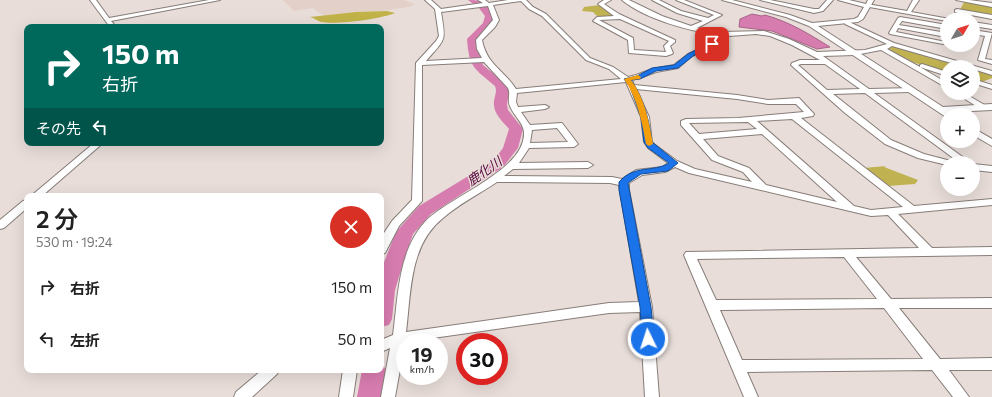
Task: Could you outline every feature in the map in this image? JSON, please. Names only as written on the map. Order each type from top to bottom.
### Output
[{"type":"street","points":[[93,0],[111,24]]},
{"type":"street","points":[[108,20],[217,0]]},
{"type":"street","points":[[384,243],[396,220],[417,201],[419,63],[441,39],[438,11],[428,0]]},
{"type":"street","points":[[400,333],[411,260],[423,232],[436,217],[512,166],[526,146],[528,134],[527,128],[512,102],[513,91],[504,76],[484,60],[479,40],[482,35],[494,25],[496,20],[490,4],[481,0]]},
{"type":"street","points":[[438,11],[519,0]]},
{"type":"street","points":[[523,0],[531,8],[544,15],[588,58],[611,68],[629,82],[645,117],[648,142],[651,146],[674,163],[692,171],[871,213],[992,202]]},
{"type":"street","points":[[608,0],[601,4],[620,17],[673,41],[667,46],[670,53],[631,52],[631,39],[596,21],[597,19],[620,17]]},
{"type":"street","points":[[625,0],[650,14],[692,28],[728,34],[753,32],[767,34],[789,41],[816,54],[956,156]]},
{"type":"street","points":[[655,0],[679,12],[707,20]]},
{"type":"street","points":[[679,0],[718,15],[692,28]]},
{"type":"street","points":[[726,0],[788,16],[811,24],[940,109]]},
{"type":"street","points":[[763,0],[807,10],[819,11],[830,0]]},
{"type":"street","points":[[772,12],[787,6],[794,0]]},
{"type":"street","points":[[841,0],[869,3],[908,13],[940,18]]},
{"type":"street","points":[[908,13],[916,0]]},
{"type":"street","points":[[992,5],[961,0],[956,13],[992,17]]},
{"type":"street","points":[[811,24],[847,23],[856,21],[861,18],[869,3]]},
{"type":"street","points":[[940,26],[900,19],[892,33],[939,50],[958,60]]},
{"type":"street","points":[[666,25],[674,23]]},
{"type":"street","points":[[847,23],[872,36],[892,44],[939,50]]},
{"type":"street","points":[[980,25],[992,27]]},
{"type":"street","points":[[896,26],[940,33]]},
{"type":"street","points":[[651,30],[659,27]]},
{"type":"street","points":[[980,33],[990,35],[989,43],[981,60],[992,62]]},
{"type":"street","points":[[629,82],[654,70],[676,67],[690,55],[708,47],[728,34]]},
{"type":"street","points":[[816,54],[884,49],[892,44]]},
{"type":"street","points":[[884,49],[940,82]]},
{"type":"street","points":[[984,51],[992,52]]},
{"type":"street","points":[[419,63],[484,60]]},
{"type":"street","points":[[827,62],[800,62],[794,64],[794,66],[888,142],[920,156],[940,161]]},
{"type":"street","points":[[908,62],[940,72]]},
{"type":"street","points":[[980,69],[992,73]]},
{"type":"street","points":[[513,91],[629,82],[768,102],[796,101],[810,114],[750,119],[686,121],[684,123],[715,158],[746,170],[764,189]]},
{"type":"street","points":[[980,83],[992,86]]},
{"type":"street","points":[[825,92],[910,90]]},
{"type":"street","points":[[974,100],[988,107]]},
{"type":"street","points":[[516,110],[545,107]]},
{"type":"street","points":[[794,116],[913,210]]},
{"type":"street","points":[[750,119],[851,209]]},
{"type":"street","points":[[526,146],[574,144],[559,125],[527,128]]},
{"type":"street","points":[[696,136],[764,131]]},
{"type":"street","points":[[980,135],[992,143]]},
{"type":"street","points":[[40,193],[95,146]]},
{"type":"street","points":[[493,179],[612,180],[616,182],[624,182],[638,172],[665,169],[674,163]]},
{"type":"street","points":[[512,166],[588,165]]},
{"type":"street","points":[[980,168],[992,168]]},
{"type":"street","points":[[624,182],[624,190],[646,307],[652,397]]},
{"type":"street","points":[[0,226],[24,206]]},
{"type":"street","points":[[891,212],[929,252]]},
{"type":"street","points":[[751,397],[690,255],[992,251]]},
{"type":"street","points":[[847,253],[962,397]]},
{"type":"street","points":[[712,305],[992,303]]},
{"type":"street","points":[[434,333],[609,308],[646,307]]},
{"type":"street","points":[[384,345],[396,339]]},
{"type":"street","points":[[388,397],[396,354]]},
{"type":"street","points":[[738,366],[992,364]]},
{"type":"street","points":[[241,397],[269,373]]},
{"type":"street","points":[[346,397],[350,373]]},
{"type":"shaded area","points":[[283,0],[404,0],[415,4],[409,7],[382,11],[356,12],[324,16],[313,8],[294,11]]},
{"type":"shaded area","points":[[964,2],[992,6],[992,16],[980,14],[980,12],[960,10]]},
{"type":"shaded area","points":[[600,5],[615,16],[598,17],[593,12],[582,11],[584,7]]},
{"type":"shaded area","points":[[387,11],[395,13],[369,19],[337,23],[321,22],[310,17],[356,12]]},
{"type":"shaded area","points":[[752,14],[762,16],[765,15],[783,21],[830,47],[817,49],[772,31],[739,27],[740,19]]},
{"type":"shaded area","points":[[896,47],[942,60],[940,60],[940,70],[912,62],[889,48]]},
{"type":"shaded area","points":[[980,71],[992,74],[992,78],[980,82]]},
{"type":"shaded area","points":[[886,166],[884,167],[918,180],[915,184],[888,186],[864,168]]},
{"type":"waterway","name":"鹿化川","points":[[384,297],[395,257],[405,232],[425,210],[498,164],[508,152],[514,139],[516,129],[502,111],[500,105],[503,91],[501,85],[478,66],[473,50],[472,39],[488,24],[490,16],[486,9],[479,3],[472,0]]},
{"type":"waterway","name":"鹿化川","points":[[370,397],[374,373]]},
{"type":"slow traffic","points":[[638,77],[627,79],[633,87],[637,101],[645,117],[649,144]]},
{"type":"route","points":[[648,339],[646,307],[624,190],[624,182],[638,172],[665,169],[674,163],[651,146],[648,142],[645,117],[637,101],[633,87],[627,79],[638,77],[654,70],[676,67],[690,55],[712,44]]}]
